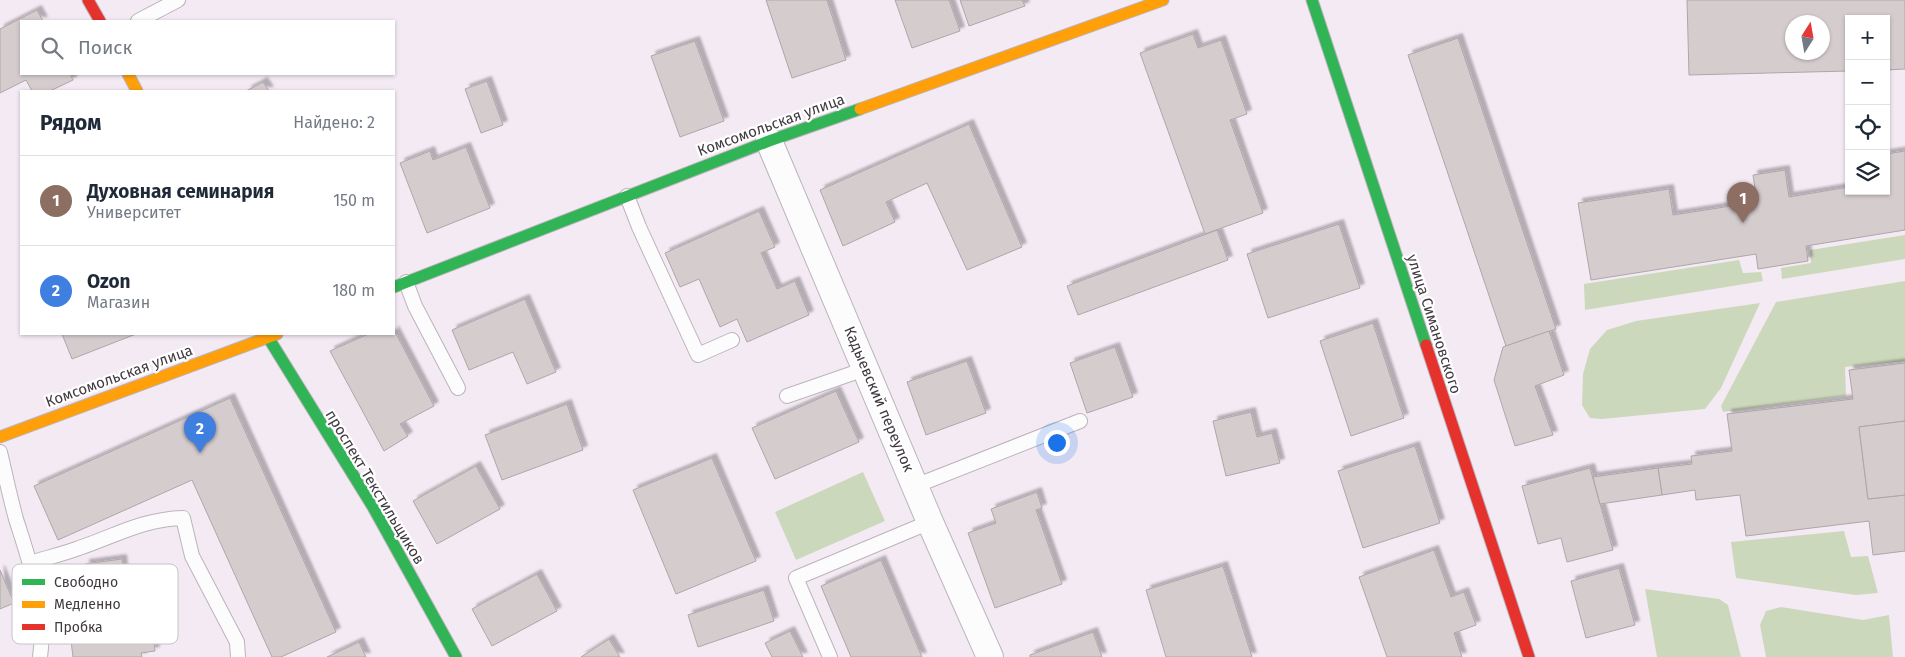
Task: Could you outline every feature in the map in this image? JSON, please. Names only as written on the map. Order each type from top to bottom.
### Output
[{"type":"street","points":[[88,0],[99,20]]},
{"type":"street","name":"Комсомольская улица","points":[[400,285],[769,141],[1163,0]]},
{"type":"street","name":"улица Симановского","points":[[1312,0],[1528,657]]},
{"type":"street","points":[[129,75],[136,90]]},
{"type":"street","name":"Кадыевский переулок","points":[[769,141],[930,522],[990,657]]},
{"type":"street","name":"Комсомольская улица","points":[[0,437],[270,335]]},
{"type":"street","name":"проспект Текстильщиков","points":[[270,335],[373,507],[456,657]]},
{"type":"lane","points":[[140,20],[178,0]]},
{"type":"lane","points":[[627,196],[639,227],[698,355],[732,340]]},
{"type":"lane","points":[[400,285],[415,306],[458,388]]},
{"type":"lane","points":[[787,396],[865,369]]},
{"type":"lane","points":[[915,486],[1080,420]]},
{"type":"lane","points":[[0,452],[15,516],[30,563],[80,548],[129,527],[166,518],[183,518],[192,556],[237,642],[238,657]]},
{"type":"lane","points":[[830,657],[796,578],[930,522]]},
{"type":"lane","points":[[40,657],[42,644]]},
{"type":"green space","points":[[1905,235],[1905,259],[1782,279],[1781,268],[1811,263],[1810,250]]},
{"type":"green space","points":[[1739,260],[1743,273],[1761,272],[1763,281],[1585,310],[1584,284]]},
{"type":"green space","points":[[1905,281],[1905,361],[1845,367],[1846,396],[1723,412],[1721,406],[1776,302]]},
{"type":"green space","points":[[1760,303],[1721,388],[1705,409],[1602,419],[1590,418],[1582,405],[1583,374],[1590,349],[1607,330],[1636,321]]},
{"type":"green space","points":[[863,472],[885,521],[796,560],[775,512]]},
{"type":"green space","points":[[1844,531],[1851,557],[1868,556],[1878,593],[1856,595],[1736,578],[1731,542]]},
{"type":"green space","points":[[1645,589],[1719,599],[1728,605],[1741,657],[1657,657]]},
{"type":"green space","points":[[1781,607],[1863,620],[1889,615],[1893,657],[1766,657],[1760,625],[1766,611]]},
{"type":"building","points":[[766,0],[827,0],[846,60],[792,78]]},
{"type":"building","points":[[895,0],[949,0],[960,31],[912,48]]},
{"type":"building","points":[[960,0],[1022,0],[1025,6],[969,26]]},
{"type":"building","points":[[1687,0],[1905,0],[1905,69],[1890,70],[1890,15],[1845,15],[1845,71],[1689,75]]},
{"type":"building","points":[[37,10],[42,20],[20,20],[20,75],[70,75],[73,80],[52,90],[31,90],[26,80],[0,93],[0,29]]},
{"type":"building","points":[[1193,34],[1198,48],[1221,40],[1247,114],[1230,120],[1263,213],[1205,234],[1140,53]]},
{"type":"building","points":[[1458,38],[1556,329],[1506,346],[1408,55]]},
{"type":"building","points":[[695,41],[724,121],[680,137],[651,56]]},
{"type":"building","points":[[487,81],[503,125],[481,133],[465,89]]},
{"type":"building","points":[[263,82],[268,90],[248,90]]},
{"type":"building","points":[[969,124],[1022,247],[967,270],[927,183],[886,202],[895,222],[843,246],[820,190]]},
{"type":"building","points":[[466,147],[490,208],[427,233],[400,163],[430,151],[433,160]]},
{"type":"building","points":[[1905,151],[1905,230],[1806,246],[1808,261],[1758,269],[1756,254],[1591,280],[1578,203],[1669,189],[1673,215],[1757,202],[1753,175],[1785,170],[1789,197],[1845,188],[1845,195],[1890,195],[1890,153]]},
{"type":"building","points":[[759,211],[775,247],[761,253],[777,289],[795,281],[809,315],[747,342],[737,319],[720,327],[699,279],[680,287],[665,253]]},
{"type":"building","points":[[1339,224],[1360,288],[1268,318],[1247,254]]},
{"type":"building","points":[[1217,230],[1228,260],[1078,315],[1067,286]]},
{"type":"building","points":[[525,299],[556,372],[527,384],[513,352],[469,370],[452,330]]},
{"type":"building","points":[[1373,323],[1404,418],[1351,436],[1320,341]]},
{"type":"building","points":[[1549,331],[1564,375],[1535,386],[1553,435],[1515,446],[1494,380],[1503,347]]},
{"type":"building","points":[[395,332],[434,406],[400,424],[408,436],[384,451],[330,351],[366,335],[395,335]]},
{"type":"building","points":[[62,335],[133,335],[72,359]]},
{"type":"building","points":[[1115,347],[1133,397],[1087,413],[1070,363]]},
{"type":"building","points":[[967,361],[986,413],[926,435],[907,382]]},
{"type":"building","points":[[1905,363],[1905,421],[1859,427],[1868,499],[1905,495],[1905,551],[1873,555],[1869,521],[1746,536],[1740,495],[1696,500],[1695,490],[1662,495],[1658,468],[1692,464],[1691,456],[1732,451],[1727,414],[1853,399],[1849,370]]},
{"type":"building","points":[[836,391],[859,442],[775,479],[752,428]]},
{"type":"building","points":[[230,398],[336,632],[281,657],[272,657],[192,480],[58,540],[34,486]]},
{"type":"building","points":[[567,404],[583,450],[502,480],[485,435]]},
{"type":"building","points":[[1251,412],[1257,437],[1272,433],[1280,463],[1226,476],[1213,421]]},
{"type":"building","points":[[1905,421],[1905,495],[1868,499],[1859,427]]},
{"type":"building","points":[[1415,446],[1440,523],[1363,548],[1338,471]]},
{"type":"building","points":[[712,458],[756,561],[676,594],[633,490]]},
{"type":"building","points":[[476,466],[500,509],[437,544],[413,501]]},
{"type":"building","points":[[1590,468],[1613,550],[1567,562],[1561,538],[1538,544],[1522,486]]},
{"type":"building","points":[[1658,468],[1662,495],[1600,504],[1593,477]]},
{"type":"building","points":[[1037,492],[1042,508],[1036,510],[1062,584],[995,608],[968,533],[996,523],[991,509]]},
{"type":"building","points":[[1434,550],[1451,597],[1464,592],[1476,625],[1454,633],[1462,657],[1387,657],[1359,577]]},
{"type":"building","points":[[122,559],[123,564],[85,564]]},
{"type":"building","points":[[881,560],[922,657],[851,657],[821,586]]},
{"type":"building","points":[[1223,566],[1252,657],[1166,657],[1146,590]]},
{"type":"building","points":[[1619,568],[1635,625],[1586,638],[1571,581]]},
{"type":"building","points":[[0,570],[12,598],[12,604],[0,609]]},
{"type":"building","points":[[537,574],[557,611],[492,646],[472,609]]},
{"type":"building","points":[[764,590],[774,621],[698,647],[688,615]]},
{"type":"building","points":[[790,631],[803,657],[772,657],[765,643]]},
{"type":"building","points":[[1093,632],[1102,657],[1030,657],[1030,655]]},
{"type":"building","points":[[609,639],[620,657],[581,657]]},
{"type":"building","points":[[359,642],[366,657],[327,657]]},
{"type":"building","points":[[71,644],[154,644],[155,651],[141,653],[142,657],[73,657]]},
{"type":"traffic: fast","points":[[1312,0],[1426,345]]},
{"type":"traffic: fast","points":[[395,287],[769,141],[860,109]]},
{"type":"traffic: fast","points":[[267,335],[373,507],[456,657]]},
{"type":"traffic: slow","points":[[860,109],[1163,0]]},
{"type":"traffic: slow","points":[[129,75],[136,90]]},
{"type":"traffic: slow","points":[[0,437],[274,335]]},
{"type":"traffic: jam","points":[[88,0],[99,20]]},
{"type":"traffic: jam","points":[[1426,345],[1529,657]]},
{"type":"place","name":"Духовная семинария","points":[[1743,223]]},
{"type":"place","name":"Ozon","points":[[200,453]]}]
